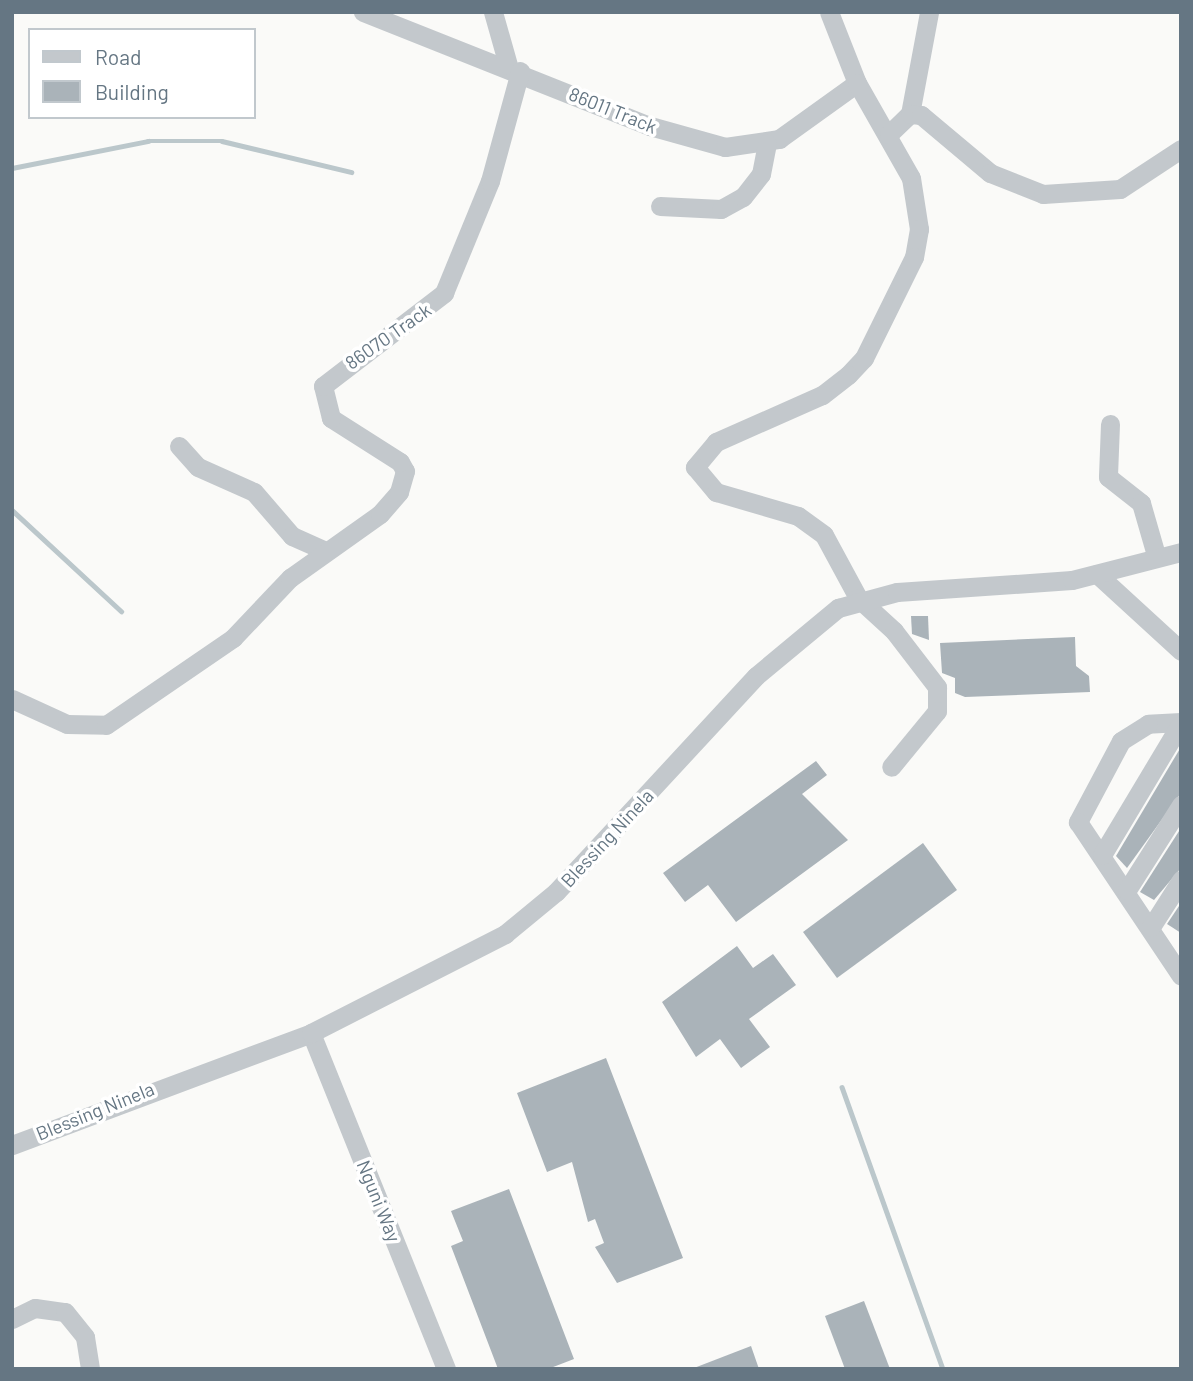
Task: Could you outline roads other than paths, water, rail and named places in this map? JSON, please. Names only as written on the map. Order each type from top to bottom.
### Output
[{"type":"street","name":"86011 Track","points":[[363,12],[706,143],[767,144]]},
{"type":"street","points":[[493,12],[514,68]]},
{"type":"street","points":[[829,12],[857,83],[889,134],[911,178],[919,229],[914,257],[864,358],[822,395],[716,442],[695,467],[699,480],[716,492],[798,516],[824,535],[858,598],[894,631],[937,687],[937,711],[891,767]]},
{"type":"street","points":[[889,134],[910,114],[929,12]]},
{"type":"street","name":"86070 Track","points":[[325,551],[380,514],[404,484],[400,462],[331,418],[323,386],[444,293],[490,181],[514,68]]},
{"type":"street","points":[[660,206],[721,209],[743,197],[761,174],[767,144],[857,83]]},
{"type":"street","points":[[910,114],[921,115],[990,173],[1043,194],[1121,189],[1181,149]]},
{"type":"street","points":[[1110,424],[1108,477],[1141,503],[1156,555]]},
{"type":"street","points":[[12,699],[67,724],[106,725],[233,638],[325,551],[292,536],[254,492],[198,467],[179,446]]},
{"type":"street","name":"Blessing Ninela","points":[[12,1145],[311,1033],[505,934],[564,883],[756,676],[822,619],[858,598],[1097,574],[1156,555],[1181,552]]},
{"type":"street","points":[[1097,574],[1181,651]]},
{"type":"street","points":[[1178,963],[1078,822],[1095,785],[1135,729],[1181,722]]},
{"type":"street","points":[[1102,855],[1181,722]]},
{"type":"street","points":[[1127,890],[1181,805]]},
{"type":"street","points":[[1151,927],[1181,880]]},
{"type":"street","name":"Nguni Way","points":[[311,1033],[446,1369]]},
{"type":"street","points":[[12,1320],[35,1308],[65,1312],[85,1337],[90,1369]]},
{"type":"waterway","points":[[12,168],[148,141],[222,141],[351,172]]},
{"type":"waterway","points":[[12,510],[121,611]]},
{"type":"waterway","points":[[842,1087],[943,1369]]}]
